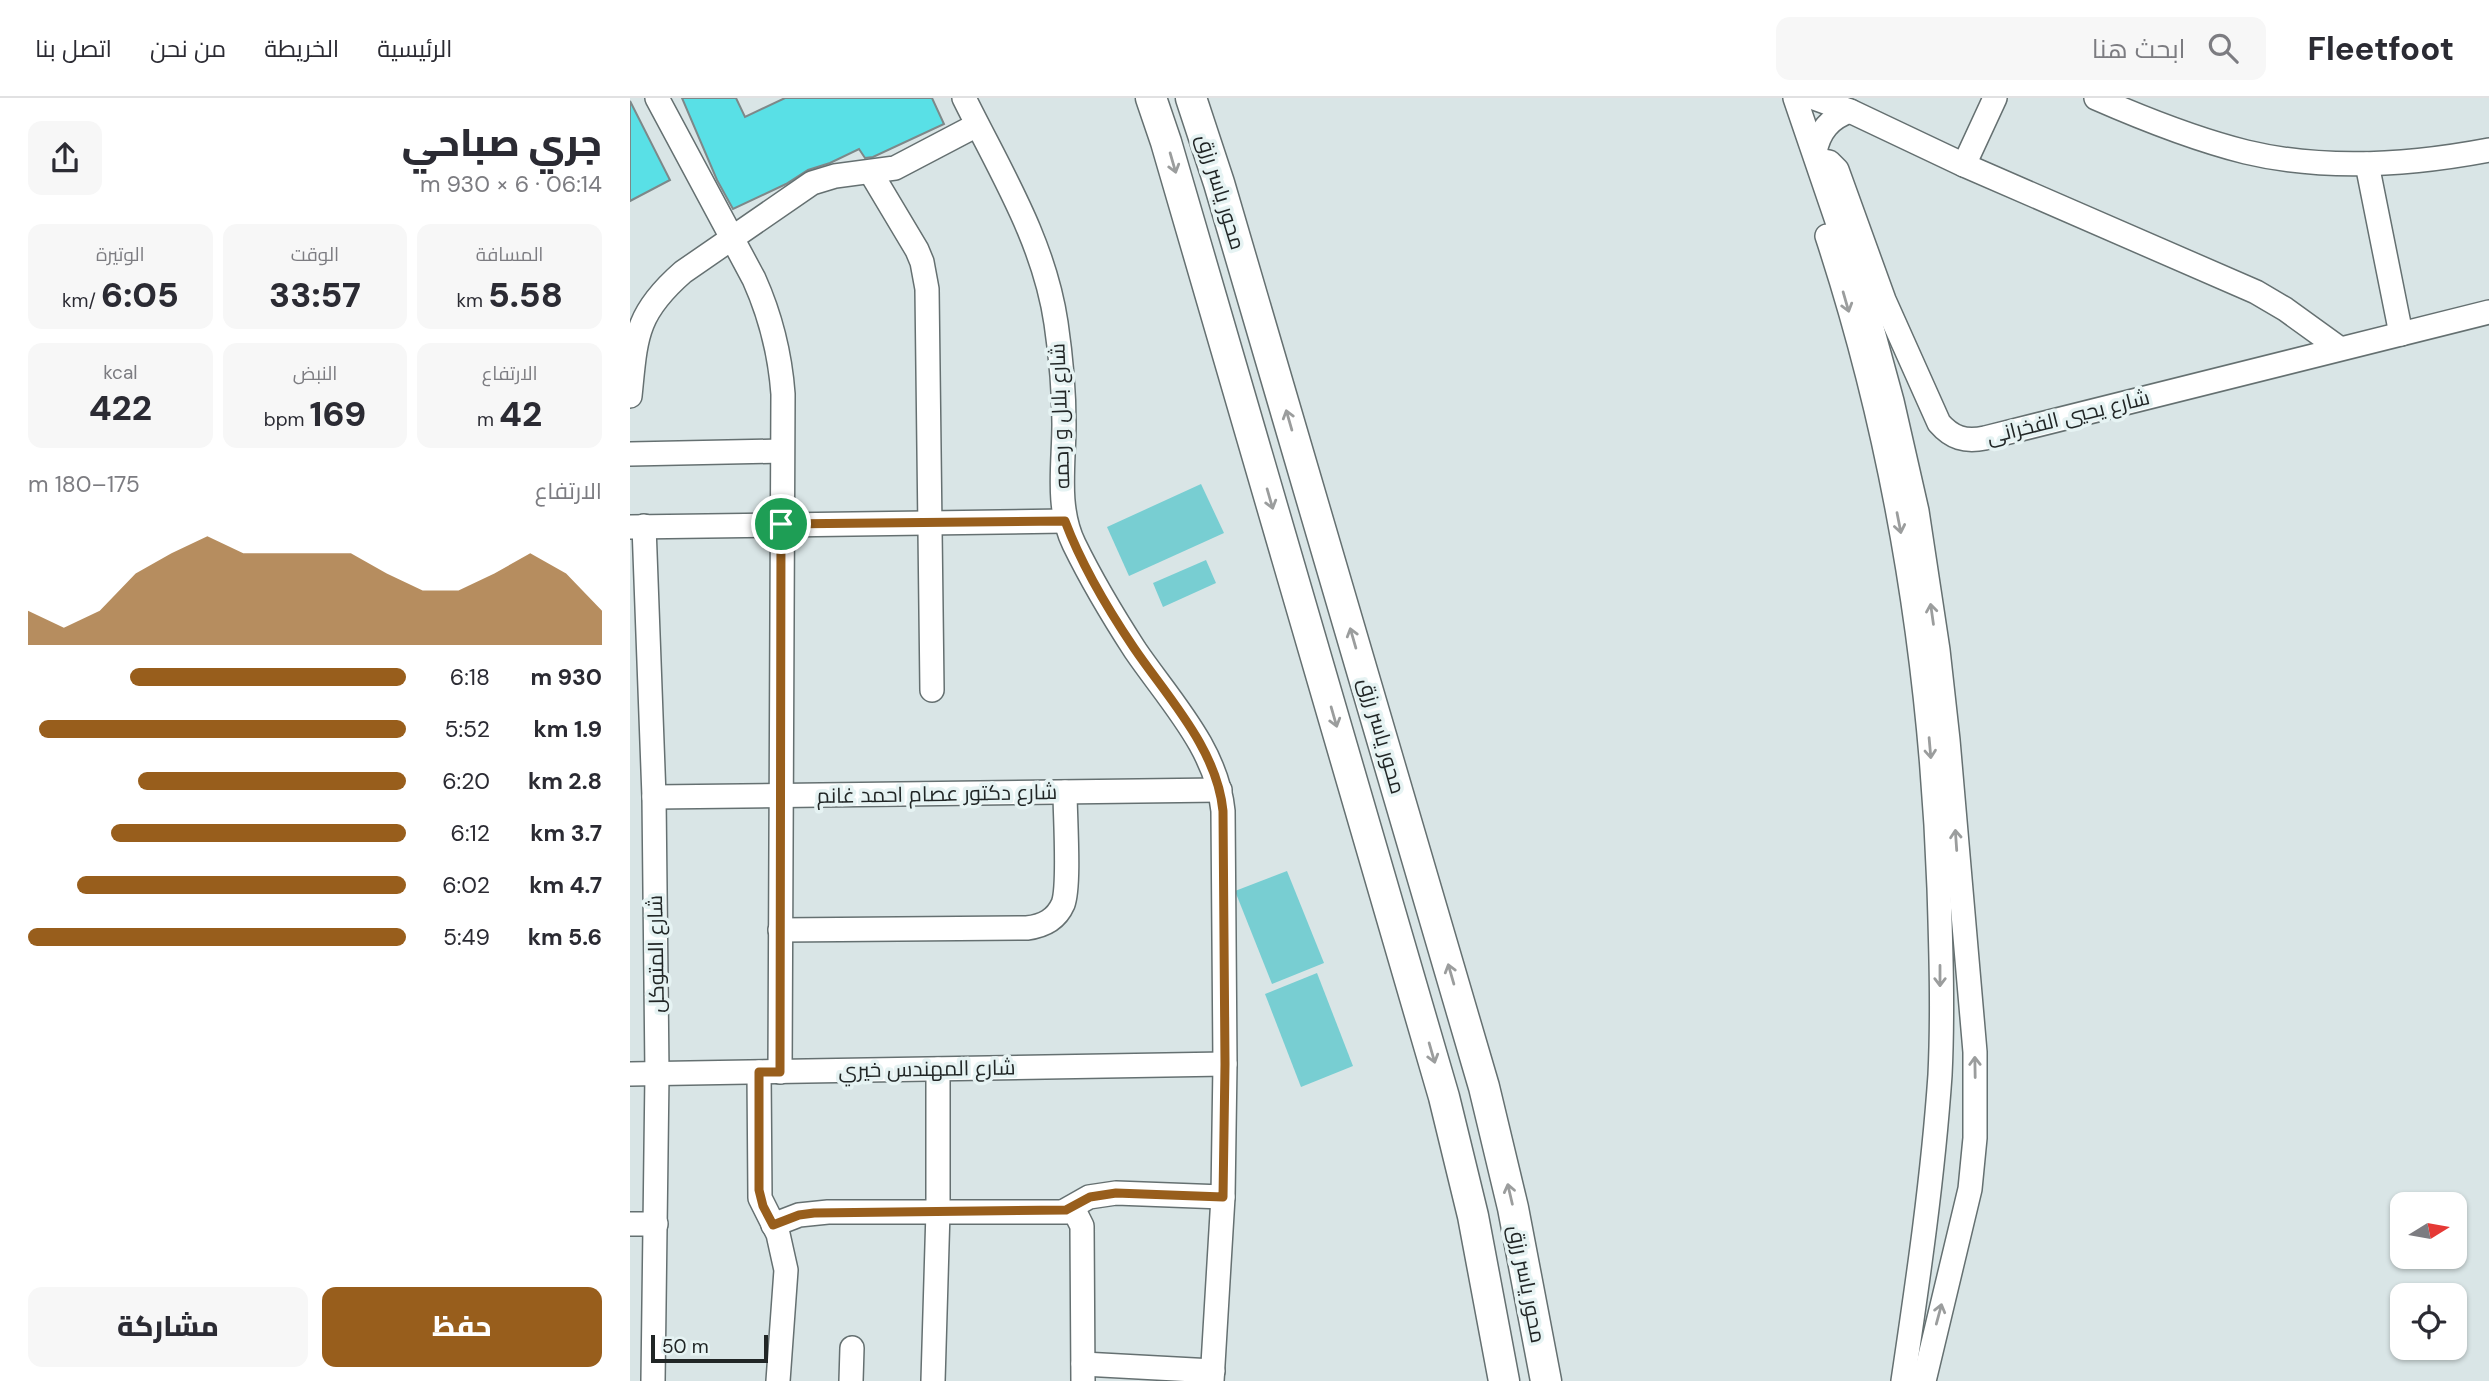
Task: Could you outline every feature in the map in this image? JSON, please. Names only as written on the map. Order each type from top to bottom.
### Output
[{"type":"main road","name":"محور ياسر رزق","points":[[1151,98],[1444,1097],[1473,1216],[1504,1381]]},
{"type":"main road","name":"محور ياسر رزق","points":[[1191,98],[1223,196],[1484,1087],[1513,1208],[1546,1381]]},
{"type":"street","points":[[657,98],[766,306],[775,335],[783,394],[780,930],[759,1190],[763,1206],[782,1246],[786,1270],[778,1381]]},
{"type":"street","name":"شارع بلال و رحمه","points":[[964,98],[1026,221],[1049,287],[1062,372],[1062,498],[1065,521],[1083,562],[1114,618],[1208,754],[1220,790],[1223,811],[1225,1064],[1223,1197],[1213,1376]]},
{"type":"street","points":[[1778,98],[1830,245],[1890,475],[1909,579],[1927,710],[1940,926],[1940,1074],[1903,1381]]},
{"type":"street","points":[[1795,98],[1816,156]]},
{"type":"street","points":[[1814,98],[1850,111],[1964,165],[2256,292],[2297,316],[2340,348]]},
{"type":"street","points":[[1964,165],[1996,98]]},
{"type":"street","points":[[2095,98],[2181,133],[2247,152],[2314,162],[2367,164],[2429,160],[2489,150]]},
{"type":"street","points":[[1816,156],[1817,142],[1826,126],[1833,119],[1850,111]]},
{"type":"street","points":[[630,396],[636,337],[654,303],[683,272],[812,183],[835,176],[872,173],[907,164],[977,125]]},
{"type":"street","name":"شارع يحيي الفخرانى","points":[[1816,156],[1833,165],[1839,175],[1875,303],[1939,423],[1948,433],[1961,439],[1985,438],[2489,313]]},
{"type":"street","points":[[2367,164],[2401,334]]},
{"type":"street","points":[[872,173],[917,250],[925,275],[932,690]]},
{"type":"street","points":[[1875,303],[1920,534],[1938,650],[1973,1032],[1975,1114],[1970,1189],[1924,1381]]},
{"type":"street","points":[[630,454],[782,451]]},
{"type":"street","points":[[637,526],[1065,521]]},
{"type":"street","name":"شارع المتوكل","points":[[637,526],[654,797],[657,1074],[653,1381]]},
{"type":"street","name":"شارع دكتور عصام احمد غانم","points":[[654,797],[1220,790]]},
{"type":"street","points":[[780,930],[1027,928],[1048,922],[1062,905],[1065,895],[1065,792]]},
{"type":"street","name":"شارع المهندس خيري","points":[[630,1074],[1225,1064]]},
{"type":"street","points":[[933,1381],[938,1211],[938,1069]]},
{"type":"street","points":[[1940,1074],[1947,1090],[1951,1119],[1962,1124],[1972,1119],[1975,1114]]},
{"type":"street","points":[[773,1225],[799,1215],[814,1213],[1066,1210],[1090,1197],[1116,1193],[1223,1197]]},
{"type":"street","points":[[1066,1210],[1077,1216],[1082,1226],[1083,1372],[1213,1376]]},
{"type":"street","points":[[630,1224],[656,1224]]},
{"type":"street","points":[[851,1381],[852,1348]]},
{"type":"shaded area","points":[[1201,484],[1224,533],[1129,576],[1107,527]]},
{"type":"shaded area","points":[[1206,560],[1216,583],[1163,607],[1153,583]]},
{"type":"shaded area","points":[[1287,871],[1324,963],[1272,984],[1235,891]]},
{"type":"shaded area","points":[[1317,973],[1353,1066],[1301,1087],[1265,994]]},
{"type":"building","points":[[682,98],[736,98],[745,117],[785,98],[932,98],[944,124],[873,157],[865,158],[859,149],[808,170],[786,184],[733,209],[717,180]]},
{"type":"building","points":[[630,101],[670,180],[630,201]]},
{"type":"route","points":[[1065,521],[1083,562],[1114,618],[1208,754],[1220,790],[1223,811],[1225,1064],[1223,1197],[1116,1193],[1090,1197],[1066,1210],[828,1212],[799,1215],[773,1225],[766,1214],[759,1190],[759,1072],[780,1072],[781,524],[1065,521]]}]
